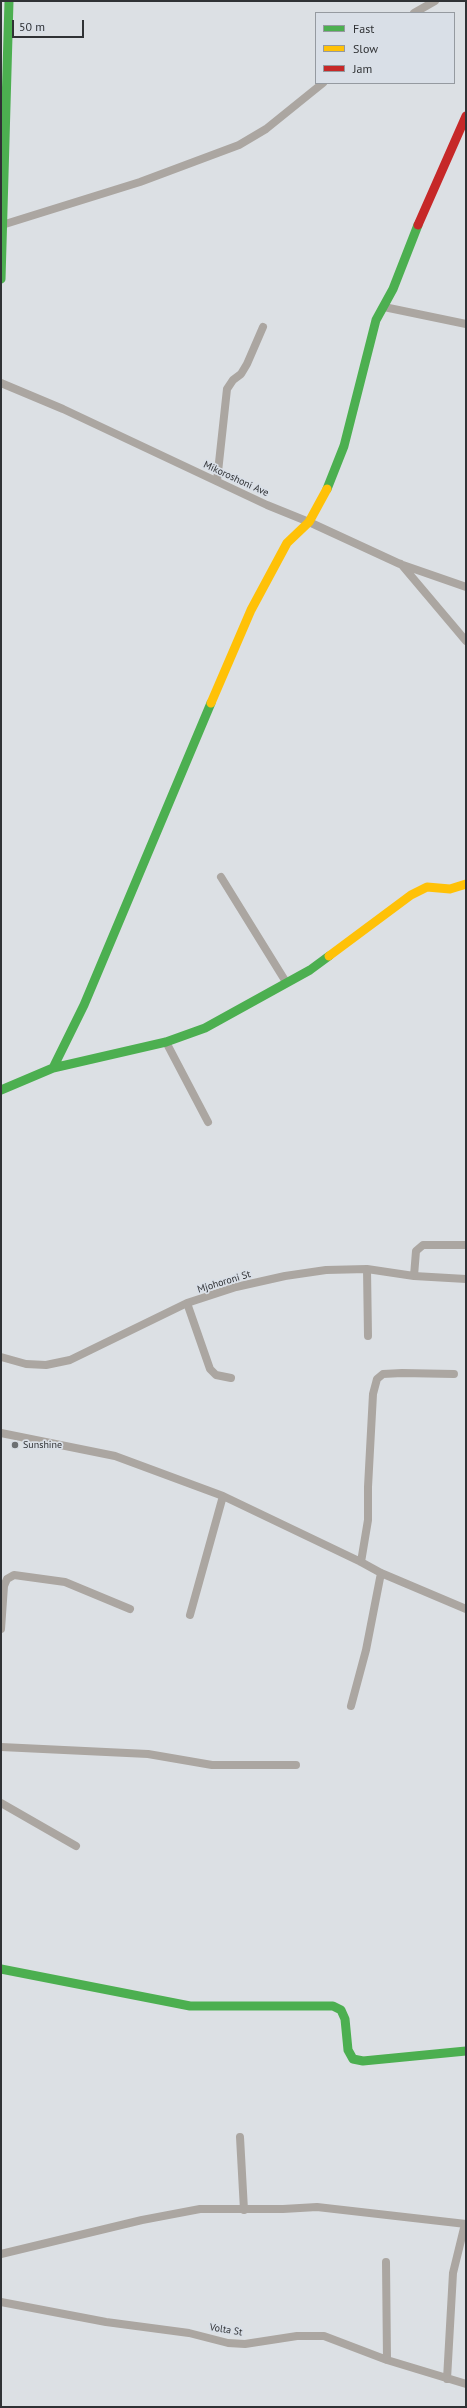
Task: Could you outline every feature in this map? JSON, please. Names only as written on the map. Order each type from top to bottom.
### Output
[{"type":"main road","points":[[1,279],[9,1]]},
{"type":"main road","points":[[53,1068],[84,1005],[251,610],[287,543],[309,522],[325,494],[344,446],[376,320],[384,307],[435,183],[464,130],[466,116]]},
{"type":"main road","points":[[1,1090],[53,1068],[166,1042],[205,1028],[310,970],[411,896],[428,887],[450,889],[466,884]]},
{"type":"main road","points":[[1,1969],[190,2006],[333,2006],[341,2010],[345,2020],[348,2050],[353,2059],[363,2061],[466,2051]]},
{"type":"street","points":[[416,12],[435,1]]},
{"type":"street","points":[[2,225],[140,182],[239,144],[266,129],[322,84]]},
{"type":"street","points":[[384,307],[466,324]]},
{"type":"street","points":[[217,481],[227,389],[233,380],[241,374],[247,364],[263,327]]},
{"type":"street","name":"Mikoroshoni Ave","points":[[1,383],[267,505],[309,522],[400,564],[466,587]]},
{"type":"street","points":[[400,564],[466,641]]},
{"type":"street","points":[[220,877],[286,982]]},
{"type":"street","points":[[166,1042],[208,1122]]},
{"type":"street","points":[[414,1276],[416,1251],[423,1245],[466,1245]]},
{"type":"street","points":[[367,1269],[368,1336]]},
{"type":"street","name":"Mjohoroni St","points":[[1,1357],[26,1364],[46,1365],[70,1360],[187,1303],[236,1287],[285,1276],[326,1270],[367,1269],[414,1276],[466,1279]]},
{"type":"street","points":[[187,1303],[210,1369],[216,1375],[231,1378]]},
{"type":"street","points":[[361,1562],[368,1520],[368,1487],[373,1394],[377,1379],[383,1374],[454,1374]]},
{"type":"street","points":[[1,1433],[115,1456],[223,1496],[381,1573],[466,1609]]},
{"type":"street","points":[[190,1615],[223,1496]]},
{"type":"street","points":[[351,1706],[366,1650],[381,1573]]},
{"type":"street","points":[[1,1629],[4,1586],[7,1579],[14,1575],[65,1582],[130,1609]]},
{"type":"street","points":[[1,1747],[148,1754],[212,1765],[296,1766]]},
{"type":"street","points":[[1,1803],[76,1846]]},
{"type":"street","points":[[240,2137],[244,2210]]},
{"type":"street","points":[[1,2254],[142,2220],[192,2210],[244,2210],[317,2207],[465,2224],[454,2273],[447,2379]]},
{"type":"street","points":[[386,2262],[387,2360]]},
{"type":"street","name":"Volta St","points":[[1,2302],[99,2321],[245,2344],[297,2336],[324,2336],[387,2360],[466,2384]]},
{"type":"traffic: fast","points":[[1,279],[9,1]]},
{"type":"traffic: fast","points":[[327,489],[344,446],[376,320],[393,289],[418,225]]},
{"type":"traffic: fast","points":[[53,1068],[84,1005],[211,703]]},
{"type":"traffic: fast","points":[[1,1090],[53,1068],[166,1042],[205,1028],[310,970],[329,956]]},
{"type":"traffic: fast","points":[[1,1969],[190,2006],[333,2006],[341,2010],[345,2019],[348,2050],[353,2059],[363,2061],[466,2051]]},
{"type":"traffic: slow","points":[[211,703],[251,610],[287,543],[309,522],[327,489]]},
{"type":"traffic: slow","points":[[329,956],[411,895],[427,887],[450,889],[466,884]]},
{"type":"traffic: jam","points":[[418,225],[466,116]]},
{"type":"place","name":"Sunshine","points":[[15,1445]]}]
